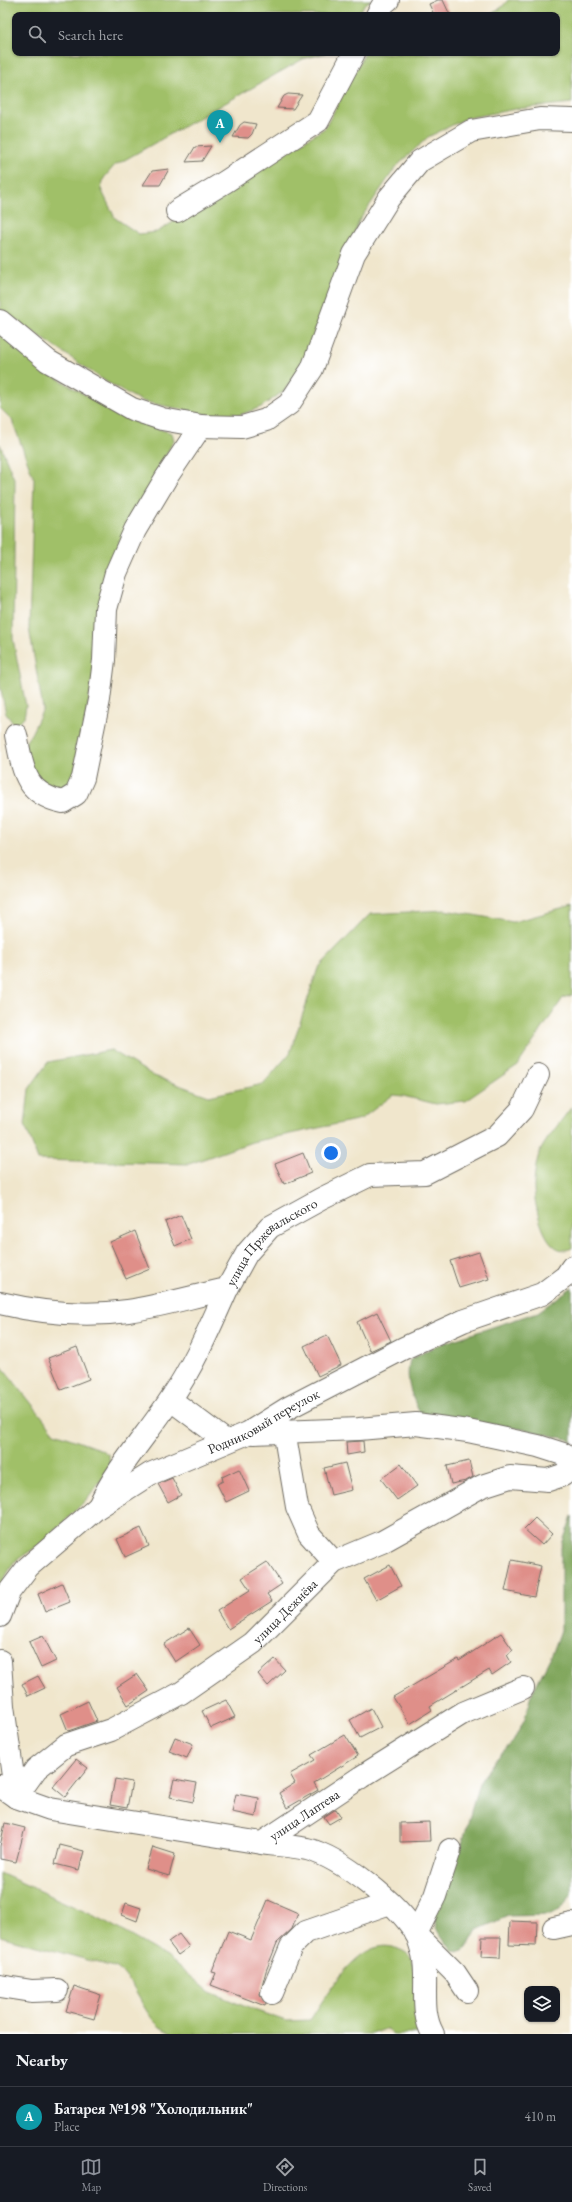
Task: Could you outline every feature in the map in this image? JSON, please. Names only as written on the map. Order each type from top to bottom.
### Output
[{"type":"street","points":[[379,12],[384,3],[388,0]]},
{"type":"street","points":[[177,211],[225,182],[318,121],[352,56]]},
{"type":"street","points":[[0,320],[48,361],[132,409],[162,419],[201,426],[242,427],[266,420],[289,404],[312,369],[354,254],[389,198],[420,161],[471,131],[540,119],[572,120]]},
{"type":"street","points":[[16,735],[23,772],[35,791],[48,799],[63,802],[76,794],[83,778],[99,700],[104,660],[106,609],[116,573],[135,530],[166,478],[201,426]]},
{"type":"street","name":"улица Пржевальского","points":[[0,1303],[56,1313],[106,1313],[157,1305],[227,1289],[247,1253],[270,1227],[321,1198],[370,1175],[425,1173],[497,1136],[522,1109],[538,1075]]},
{"type":"street","name":"Родниковый переулок","points":[[0,1616],[8,1592],[28,1567],[98,1508],[150,1474],[248,1433],[288,1408],[404,1348],[463,1321],[542,1294],[569,1272]]},
{"type":"street","points":[[98,1508],[107,1488],[171,1400],[195,1358],[227,1289]]},
{"type":"street","points":[[171,1400],[226,1441]]},
{"type":"street","points":[[248,1433],[284,1430],[359,1429],[416,1424],[468,1431],[538,1446],[563,1454],[572,1462]]},
{"type":"street","points":[[284,1430],[297,1507],[309,1534],[334,1562]]},
{"type":"street","name":"улица Дежнёва","points":[[8,1791],[66,1746],[81,1739],[111,1730],[181,1693],[253,1643],[334,1562],[382,1542],[482,1486],[510,1477],[548,1480],[563,1475],[572,1467]]},
{"type":"street","points":[[0,1661],[8,1791]]},
{"type":"street","name":"улица Лаптева","points":[[8,1791],[50,1808],[262,1843],[361,1776],[463,1713],[523,1688]]},
{"type":"street","points":[[262,1843],[308,1849],[341,1865],[370,1884],[390,1903],[416,1934],[455,1973],[467,1991]]},
{"type":"street","points":[[433,2034],[427,2024],[423,1955],[416,1934],[434,1896],[450,1850]]},
{"type":"street","points":[[272,1993],[291,1947],[306,1932],[390,1903]]},
{"type":"street","points":[[0,1986],[32,1991],[58,1990]]},
{"type":"green space","points":[[0,0],[371,0],[364,5],[360,12],[12,12],[12,56],[314,56],[303,59],[114,166],[104,178],[101,189],[115,218],[139,234],[157,232],[325,128],[363,56],[560,56],[560,12],[494,12],[502,7],[508,0],[572,0],[572,103],[516,109],[467,118],[428,137],[396,167],[359,221],[303,362],[284,391],[261,407],[229,419],[141,401],[105,381],[0,309]]},
{"type":"green space","points":[[0,334],[45,371],[124,418],[172,433],[174,440],[120,541],[71,792],[38,785],[24,744],[31,734],[43,709],[29,628],[34,479],[12,420],[0,408]]},
{"type":"green space","points":[[0,444],[15,481],[13,639],[26,706],[24,717],[19,722],[13,723],[6,714],[0,685]]},
{"type":"green space","points":[[572,906],[572,995],[563,998],[518,1065],[465,1101],[436,1104],[393,1095],[361,1119],[252,1142],[189,1164],[38,1160],[25,1125],[29,1089],[48,1062],[111,1050],[154,1076],[209,1096],[263,1084],[290,1053],[318,968],[370,914],[445,910],[513,922]]},
{"type":"green space","points":[[572,1106],[572,1248],[563,1250],[555,1246],[548,1239],[543,1229],[536,1206],[534,1179],[541,1149]]},
{"type":"green space","points":[[572,1287],[572,1443],[567,1439],[527,1430],[420,1413],[410,1387],[408,1374],[410,1360],[435,1346],[538,1312]]},
{"type":"green space","points":[[0,1364],[55,1433],[102,1450],[109,1455],[110,1468],[89,1497],[45,1541],[14,1562],[0,1586]]},
{"type":"green space","points":[[572,1516],[572,1894],[561,1909],[551,1915],[508,1916],[477,1930],[467,1948],[461,1952],[452,1951],[436,1928],[434,1915],[446,1889],[462,1844],[479,1783],[497,1757],[513,1742],[525,1718],[531,1695],[553,1652],[561,1630],[561,1547]]},
{"type":"green space","points":[[0,1873],[101,1919],[167,1957],[210,1992],[251,2009],[286,2021],[310,2020],[334,1984],[345,1970],[357,1959],[369,1951],[382,1946],[395,1948],[409,1955],[415,1968],[418,1985],[421,2029],[417,2034],[393,2034],[388,2028],[372,2034],[174,2034],[161,2028],[154,2021],[124,1974],[117,1968],[0,1936]]},
{"type":"building","points":[[438,0],[443,0],[449,12],[433,12],[429,4]]},
{"type":"building","points":[[288,94],[302,95],[293,109],[277,108],[284,96]]},
{"type":"building","points":[[244,122],[256,124],[252,134],[248,138],[233,137],[240,125]]},
{"type":"building","points":[[211,146],[202,161],[186,162],[195,147]]},
{"type":"building","points":[[169,169],[160,185],[143,185],[152,171]]},
{"type":"building","points":[[303,1153],[311,1173],[284,1184],[275,1164]]},
{"type":"building","points":[[181,1215],[191,1239],[175,1246],[165,1222]]},
{"type":"building","points":[[135,1231],[150,1269],[126,1279],[110,1242]]},
{"type":"building","points":[[479,1252],[489,1279],[459,1288],[450,1261]]},
{"type":"building","points":[[377,1312],[391,1341],[370,1351],[357,1322]]},
{"type":"building","points":[[327,1335],[341,1365],[318,1376],[304,1346]]},
{"type":"building","points":[[77,1347],[89,1379],[61,1390],[48,1358]]},
{"type":"building","points":[[363,1441],[364,1452],[347,1455],[346,1442]]},
{"type":"building","points":[[469,1461],[473,1477],[466,1481],[451,1484],[447,1466]]},
{"type":"building","points":[[345,1463],[352,1490],[331,1495],[324,1468]]},
{"type":"building","points":[[401,1464],[417,1486],[397,1500],[381,1479]]},
{"type":"building","points":[[239,1469],[249,1491],[226,1502],[217,1484],[223,1481],[222,1477]]},
{"type":"building","points":[[172,1478],[181,1495],[168,1502],[158,1484]]},
{"type":"building","points":[[535,1518],[552,1534],[542,1545],[524,1529]]},
{"type":"building","points":[[141,1528],[149,1546],[125,1557],[117,1539]]},
{"type":"building","points":[[512,1560],[541,1566],[534,1597],[505,1591]]},
{"type":"building","points":[[267,1562],[282,1584],[267,1594],[272,1601],[228,1629],[217,1611],[250,1590],[242,1578]]},
{"type":"building","points":[[390,1565],[401,1586],[376,1600],[364,1579]]},
{"type":"building","points":[[62,1583],[70,1602],[45,1612],[38,1594]]},
{"type":"building","points":[[189,1628],[200,1645],[175,1662],[164,1644]]},
{"type":"building","points":[[501,1633],[513,1650],[507,1655],[511,1662],[492,1675],[489,1670],[430,1706],[432,1710],[410,1724],[393,1697],[458,1659],[459,1661]]},
{"type":"building","points":[[43,1636],[56,1661],[41,1668],[29,1642]]},
{"type":"building","points":[[275,1659],[285,1670],[268,1686],[258,1674]]},
{"type":"building","points":[[137,1674],[149,1691],[128,1705],[117,1687]]},
{"type":"building","points":[[38,1676],[45,1688],[28,1696],[22,1684]]},
{"type":"building","points":[[226,1700],[235,1717],[211,1728],[202,1711]]},
{"type":"building","points":[[88,1701],[97,1721],[68,1731],[61,1714]]},
{"type":"building","points":[[371,1708],[381,1727],[360,1738],[350,1720]]},
{"type":"building","points":[[345,1735],[358,1756],[314,1783],[318,1790],[287,1808],[279,1793],[295,1783],[290,1774],[315,1760],[311,1755]]},
{"type":"building","points":[[175,1737],[193,1744],[187,1758],[169,1751]]},
{"type":"building","points":[[76,1759],[88,1768],[65,1797],[53,1787]]},
{"type":"building","points":[[115,1779],[132,1782],[127,1808],[110,1805]]},
{"type":"building","points":[[174,1779],[197,1783],[193,1802],[170,1797]]},
{"type":"building","points":[[236,1794],[259,1798],[256,1817],[232,1812]]},
{"type":"building","points":[[336,1809],[341,1817],[329,1824],[324,1817]]},
{"type":"building","points":[[429,1822],[430,1841],[400,1842],[400,1823]]},
{"type":"building","points":[[5,1823],[25,1828],[16,1862],[0,1859],[0,1846]]},
{"type":"building","points":[[60,1845],[84,1851],[79,1870],[55,1864]]},
{"type":"building","points":[[153,1847],[175,1854],[169,1876],[146,1869]]},
{"type":"building","points":[[268,1900],[298,1913],[292,1929],[277,1943],[266,1971],[260,1994],[266,2003],[265,2006],[211,1985],[216,1973],[212,1972],[228,1931],[251,1940]]},
{"type":"building","points":[[126,1903],[141,1908],[137,1921],[122,1915]]},
{"type":"building","points":[[510,1921],[537,1922],[536,1946],[509,1945]]},
{"type":"building","points":[[179,1934],[189,1947],[178,1955],[168,1942]]},
{"type":"building","points":[[482,1937],[501,1937],[500,1958],[481,1957]]},
{"type":"building","points":[[74,1986],[101,1995],[94,2019],[66,2011]]},
{"type":"place","name":"Батарея №198 \"Холодильник\"","points":[[220,143]]}]
